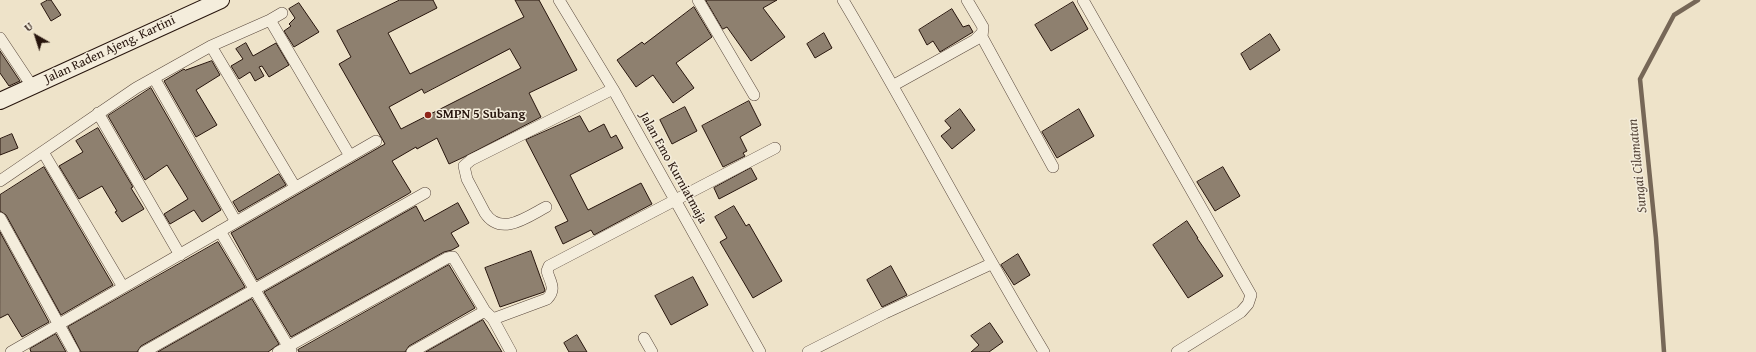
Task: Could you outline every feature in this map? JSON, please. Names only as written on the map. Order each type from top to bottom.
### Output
[{"type":"main road","name":"Jalan Raden Ajeng. Kartini","points":[[1,97],[32,86],[221,0]]},
{"type":"street","name":"Jalan Emo Kurniatmaja","points":[[559,0],[613,89],[760,352]]},
{"type":"street","points":[[698,0],[754,95]]},
{"type":"street","points":[[844,0],[894,85],[991,264],[1044,352]]},
{"type":"street","points":[[967,0],[983,27],[982,37],[1053,167]]},
{"type":"street","points":[[1083,0],[1251,295],[1248,304],[1241,312],[1176,352]]},
{"type":"street","points":[[0,181],[98,113],[154,78],[211,46],[270,20],[282,13]]},
{"type":"street","points":[[270,20],[350,156]]},
{"type":"street","points":[[894,85],[975,40],[981,34],[982,37]]},
{"type":"street","points":[[0,38],[32,86]]},
{"type":"street","points":[[211,46],[295,188]]},
{"type":"street","points":[[154,78],[236,222]]},
{"type":"street","points":[[546,207],[512,225],[496,223],[485,213],[467,179],[464,166],[471,160],[613,89]]},
{"type":"street","points":[[98,113],[180,255]]},
{"type":"street","points":[[11,352],[376,141]]},
{"type":"street","points":[[493,319],[547,299],[550,296],[553,285],[547,271],[549,266],[774,148]]},
{"type":"street","points":[[43,152],[123,287]]},
{"type":"street","points":[[144,352],[425,193]]},
{"type":"street","points":[[0,218],[74,352]]},
{"type":"street","points":[[220,231],[290,349]]},
{"type":"street","points":[[278,352],[290,349],[447,258],[453,257],[485,311],[493,319],[511,352]]},
{"type":"street","points":[[808,352],[885,313],[991,264]]},
{"type":"street","points":[[412,352],[485,311]]},
{"type":"street","points":[[644,338],[652,352]]},
{"type":"building","points":[[51,0],[61,15],[51,21],[41,4]]},
{"type":"building","points":[[400,0],[433,0],[437,8],[388,33],[410,74],[524,17],[515,0],[539,0],[577,70],[529,93],[541,117],[464,157],[449,164],[437,138],[417,149],[416,147],[392,161],[411,192],[257,280],[231,233],[385,144],[339,64],[351,57],[337,31]],"holes":[[[510,49],[521,68],[401,129],[389,107],[422,89],[424,93]]]},
{"type":"building","points":[[706,0],[777,0],[763,8],[785,37],[751,61],[727,27],[723,29]]},
{"type":"building","points":[[1073,2],[1088,29],[1051,51],[1035,25]]},
{"type":"building","points":[[299,3],[319,32],[294,47],[284,31],[291,26],[289,24],[295,18],[289,9]]},
{"type":"building","points":[[694,7],[712,37],[676,63],[694,88],[673,103],[653,75],[636,87],[617,60],[642,42],[644,44]]},
{"type":"building","points":[[952,9],[963,27],[969,25],[973,32],[940,52],[933,41],[927,45],[919,30]]},
{"type":"building","points":[[824,33],[832,48],[815,58],[807,44]]},
{"type":"building","points":[[1270,34],[1280,50],[1250,70],[1241,54]]},
{"type":"building","points":[[246,43],[253,56],[276,43],[289,65],[269,77],[262,66],[259,67],[264,76],[255,81],[250,72],[239,79],[231,66],[243,59],[236,49]]},
{"type":"building","points":[[0,51],[20,81],[9,86],[0,73]]},
{"type":"building","points":[[212,61],[220,75],[196,90],[217,125],[196,137],[164,81],[184,69],[185,70]]},
{"type":"building","points":[[151,88],[221,210],[202,222],[194,210],[170,224],[164,214],[188,199],[167,165],[145,180],[108,116]]},
{"type":"building","points":[[749,101],[761,125],[740,137],[747,151],[743,153],[745,156],[723,167],[702,126]]},
{"type":"building","points":[[685,107],[697,131],[672,144],[660,120]]},
{"type":"building","points":[[960,109],[975,130],[952,149],[941,136],[951,128],[945,121]]},
{"type":"building","points":[[1079,109],[1094,136],[1057,158],[1042,132]]},
{"type":"building","points":[[580,116],[589,132],[604,124],[611,138],[616,135],[623,148],[570,175],[588,210],[641,183],[652,204],[594,235],[591,230],[563,244],[555,227],[568,221],[526,140]]},
{"type":"building","points":[[98,128],[133,187],[131,188],[144,209],[122,222],[115,212],[117,211],[102,186],[79,199],[59,166],[83,152],[76,141]]},
{"type":"building","points":[[12,134],[18,148],[0,155],[0,139]]},
{"type":"building","points":[[44,167],[113,285],[61,315],[6,215],[0,211],[0,195]]},
{"type":"building","points":[[1223,167],[1240,196],[1215,211],[1197,182]]},
{"type":"building","points":[[751,168],[757,179],[719,199],[714,188]]},
{"type":"building","points":[[279,174],[286,185],[239,212],[233,202]]},
{"type":"building","points":[[458,203],[469,223],[451,233],[459,246],[444,252],[291,337],[264,292],[416,206],[424,221]]},
{"type":"building","points":[[734,206],[746,226],[749,224],[782,281],[753,298],[720,242],[727,238],[715,217]]},
{"type":"building","points":[[1187,221],[1223,276],[1188,298],[1153,245]]},
{"type":"building","points":[[0,232],[49,322],[22,337],[8,314],[0,318]]},
{"type":"building","points":[[218,242],[245,287],[141,346],[137,352],[81,352],[68,327]]},
{"type":"building","points":[[531,251],[545,290],[544,292],[500,307],[485,268]]},
{"type":"building","points":[[1018,254],[1030,275],[1014,285],[1001,265]]},
{"type":"building","points":[[449,265],[475,308],[409,346],[405,352],[299,352],[298,350]]},
{"type":"building","points":[[891,266],[907,295],[882,307],[867,280]]},
{"type":"building","points":[[693,277],[708,305],[671,325],[655,296]]},
{"type":"building","points":[[252,299],[279,344],[268,352],[158,352]]},
{"type":"building","points":[[483,320],[502,352],[426,352]]},
{"type":"building","points":[[990,323],[1003,342],[989,352],[971,352],[979,345],[971,336]]},
{"type":"building","points":[[56,334],[66,352],[31,352],[30,349]]},
{"type":"building","points":[[577,335],[587,352],[569,352],[564,343]]},
{"type":"waterway","name":"Sungai Cilamatan","points":[[1664,352],[1656,238],[1640,79],[1674,15],[1698,0]]},
{"type":"place","name":"SMPN 5 Subang","points":[[428,115]]}]
